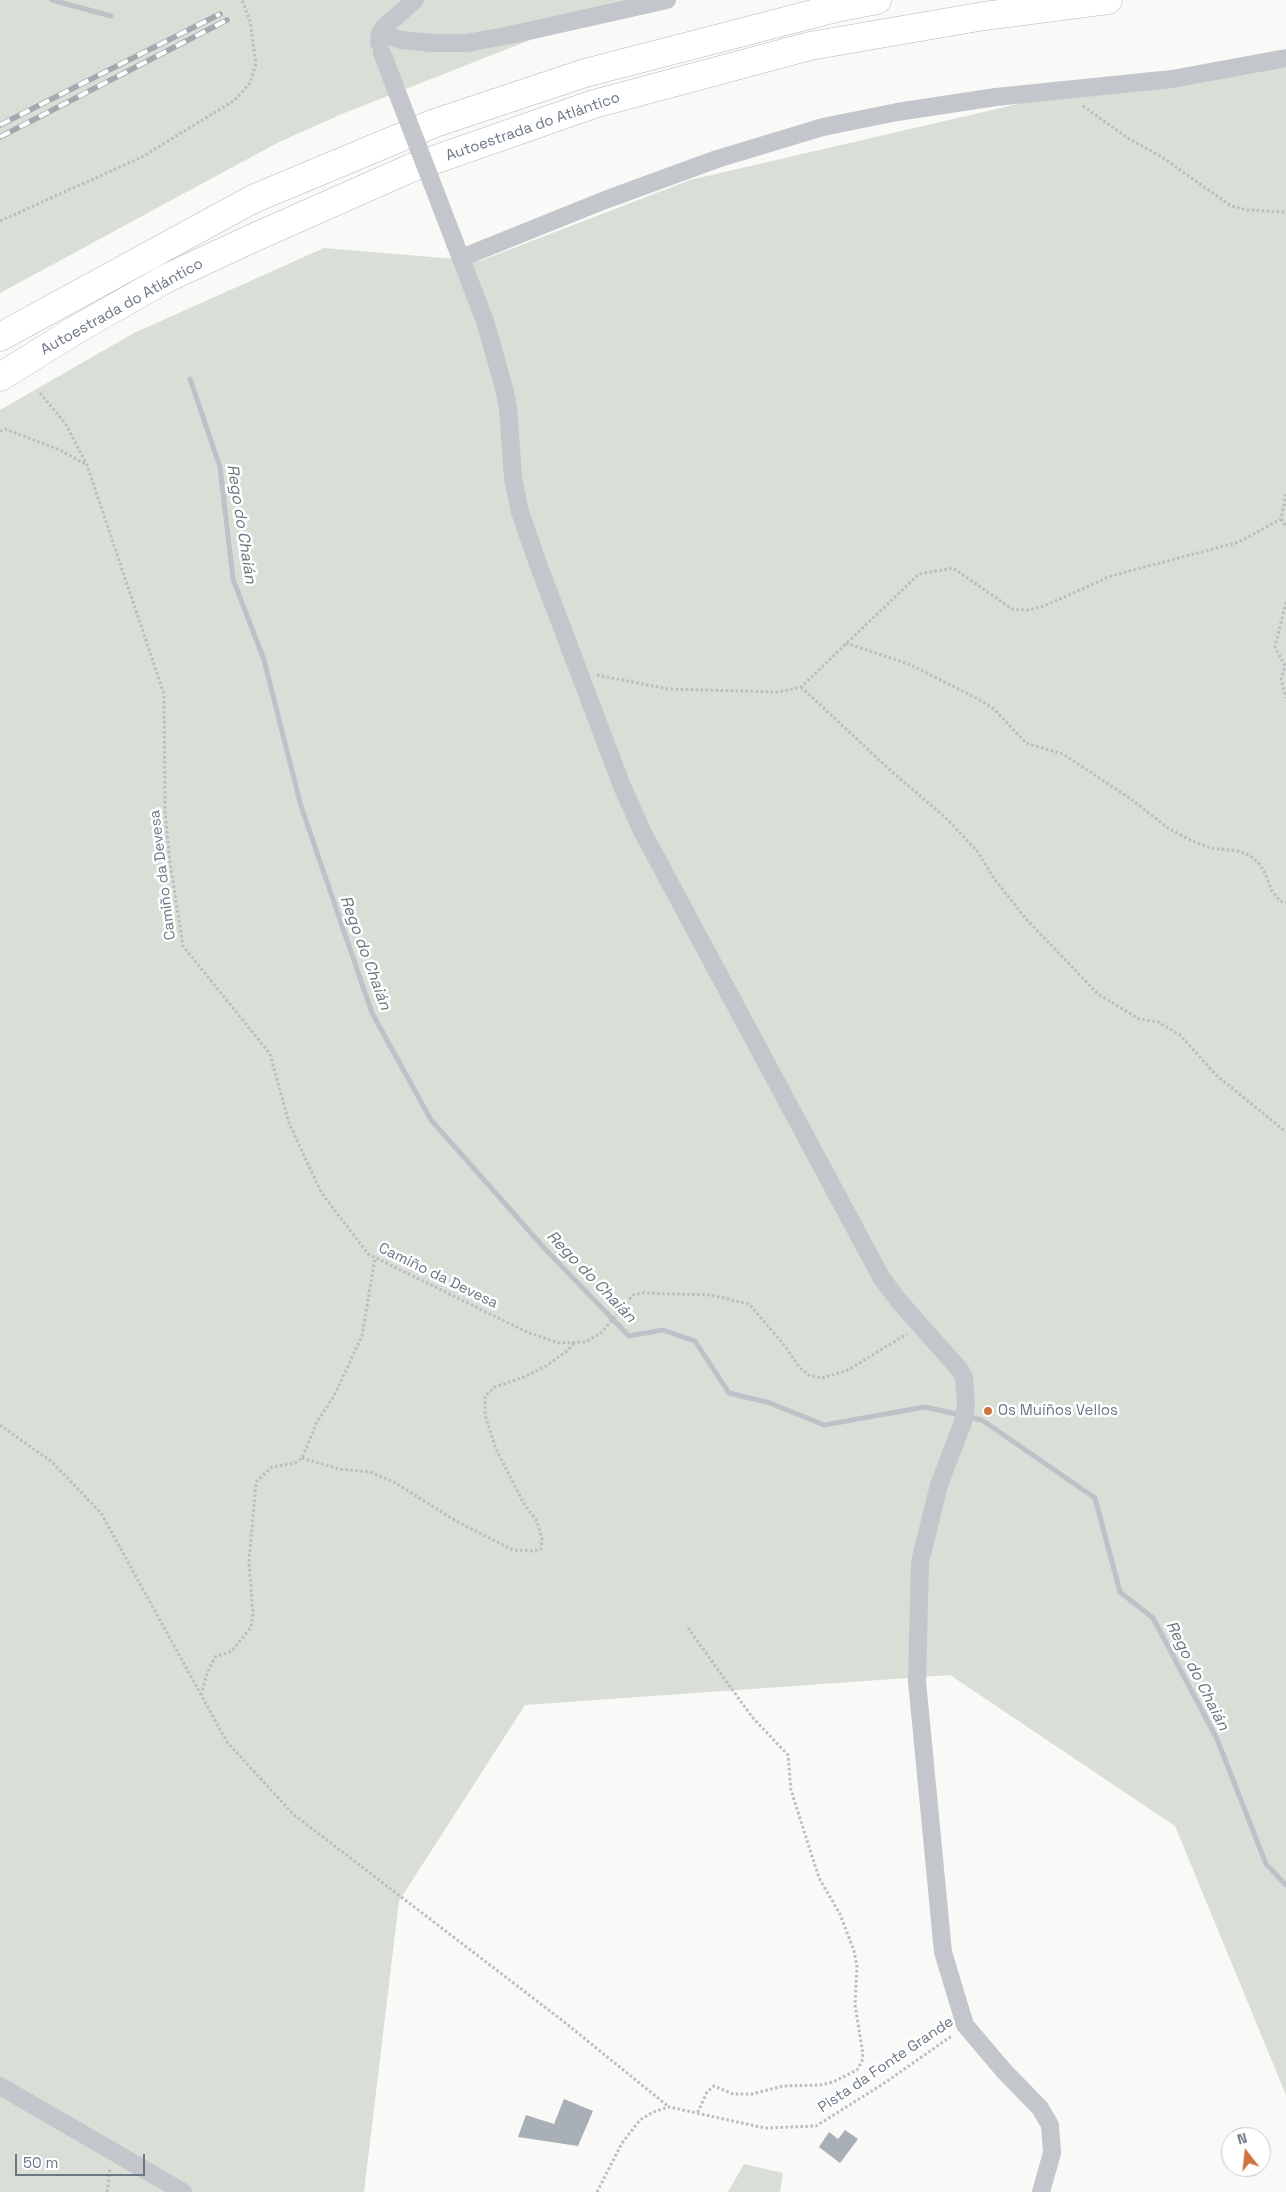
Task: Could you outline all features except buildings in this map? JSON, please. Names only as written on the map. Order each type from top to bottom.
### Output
[{"type":"highway","points":[[0,316],[197,217],[253,199],[435,123],[585,72],[836,8],[877,0]]},
{"type":"highway","name":"Autoestrada do Atlántico","points":[[0,377],[79,328],[168,278],[252,238],[411,168],[594,104],[810,46],[984,16],[1108,0]]},
{"type":"highway","points":[[0,337],[253,199]]},
{"type":"street","points":[[415,0],[388,22],[380,33],[379,39],[382,53],[486,321],[508,407],[516,495],[538,564],[614,769],[642,831],[881,1277],[898,1300],[960,1370],[966,1385],[966,1405],[963,1422],[939,1485],[920,1562],[917,1680],[943,1952],[966,2025],[1004,2071],[1040,2108],[1050,2126],[1052,2154],[1041,2192]]},
{"type":"street","points":[[380,33],[401,40],[467,42],[515,34],[667,0]]},
{"type":"street","points":[[458,251],[708,163],[823,128],[897,112],[1060,89],[1172,79],[1286,58]]},
{"type":"street","points":[[0,2086],[183,2192]]},
{"type":"path","points":[[0,221],[142,157],[235,100],[250,83],[256,63],[252,31],[242,0]]},
{"type":"path","points":[[1060,89],[1129,139],[1162,157],[1231,206],[1247,210],[1286,212]]},
{"type":"path","name":"Camiño da Devesa","points":[[40,393],[64,423],[87,465],[164,694],[165,811],[170,862],[183,946],[270,1054],[290,1123],[321,1192],[368,1254],[529,1333],[559,1343],[586,1342],[601,1333],[625,1302],[633,1295],[642,1293],[711,1295],[749,1304],[784,1345],[800,1368],[810,1376],[822,1378],[848,1370],[922,1325]]},
{"type":"path","points":[[0,430],[5,429],[60,450],[87,465]]},
{"type":"path","points":[[1286,494],[1281,519],[1286,526]]},
{"type":"path","points":[[578,671],[668,689],[778,692],[801,687],[919,574],[953,568],[1012,608],[1028,610],[1044,606],[1111,576],[1239,542],[1281,519]]},
{"type":"path","points":[[1286,602],[1275,647],[1285,666],[1281,680],[1286,698]]},
{"type":"path","points":[[846,644],[911,665],[980,700],[994,709],[1026,743],[1062,754],[1131,800],[1168,828],[1190,840],[1210,848],[1238,851],[1249,855],[1262,868],[1272,891],[1280,901],[1286,903]]},
{"type":"path","points":[[801,687],[945,817],[977,850],[995,880],[1027,920],[1098,994],[1139,1019],[1158,1022],[1180,1035],[1216,1075],[1286,1132]]},
{"type":"path","points":[[201,1696],[207,1674],[216,1657],[232,1651],[251,1627],[253,1614],[249,1561],[256,1482],[272,1467],[295,1463],[302,1458],[317,1422],[334,1396],[362,1336],[375,1258]]},
{"type":"path","points":[[302,1458],[340,1469],[370,1472],[394,1482],[456,1521],[513,1550],[541,1550],[542,1539],[537,1521],[515,1487],[496,1449],[485,1415],[485,1396],[495,1387],[546,1366],[567,1351],[574,1343]]},
{"type":"path","points":[[0,1425],[52,1462],[101,1513],[227,1742],[293,1814],[563,2021],[669,2107],[640,2120],[622,2142],[597,2192]]},
{"type":"path","points":[[688,1628],[752,1717],[788,1755],[791,1790],[819,1878],[840,1914],[854,1951],[857,1966],[855,2005],[863,2054],[862,2061],[857,2070],[833,2082],[820,2085],[783,2086],[752,2094],[734,2094],[714,2086],[706,2092],[697,2114]]},
{"type":"path","name":"Pista da Fonte Grande","points":[[669,2107],[765,2128],[816,2126],[883,2084],[966,2025]]},
{"type":"path","points":[[107,2192],[112,2152]]},
{"type":"shaded area","points":[[0,0],[632,0],[342,114],[279,142],[0,293]]},
{"type":"shaded area","points":[[1286,66],[1286,2095],[1175,1826],[950,1675],[525,1705],[399,1901],[364,2192],[0,2192],[0,410],[134,333],[324,248],[480,261],[690,180],[1061,94]]},
{"type":"shaded area","points":[[744,2164],[783,2173],[780,2192],[728,2192]]},
{"type":"waterway","name":"Rego do Chaián","points":[[52,0],[111,16]]},
{"type":"waterway","name":"Rego do Chaián","points":[[190,379],[220,467],[233,579],[264,660],[301,806],[372,1013],[431,1120],[546,1250],[629,1336],[663,1330],[695,1341],[729,1393],[770,1403],[824,1425],[925,1407],[982,1420],[1095,1498],[1120,1592],[1153,1618],[1217,1739],[1266,1864],[1286,1885]]},
{"type":"railway","points":[[0,125],[220,14]]},
{"type":"railway","points":[[0,137],[227,20]]},
{"type":"place","name":"Os Muíños Vellos","points":[[988,1411]]}]
